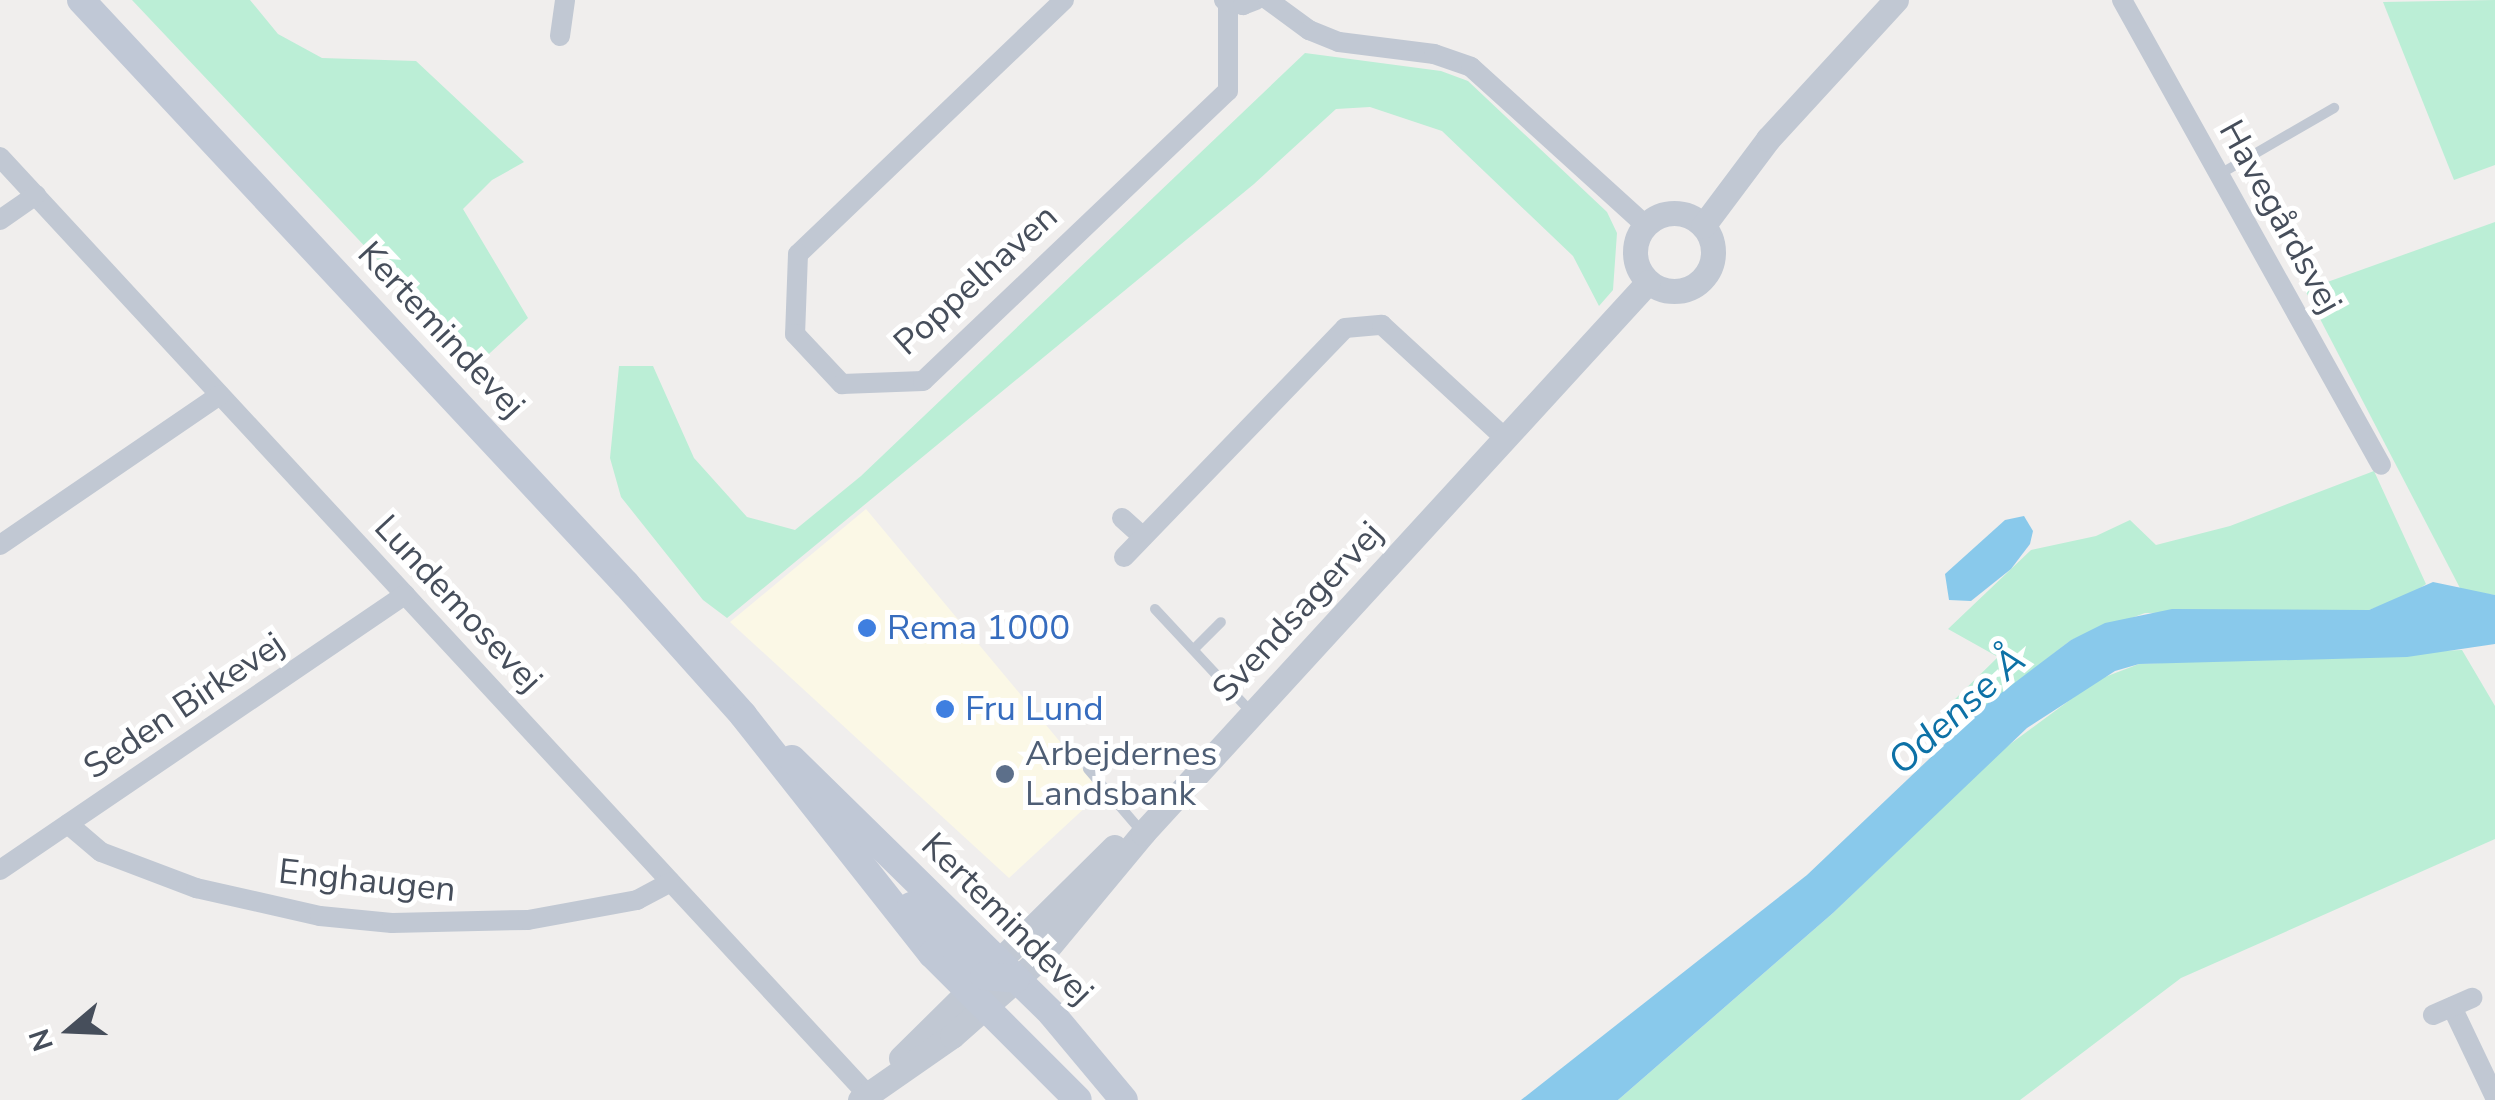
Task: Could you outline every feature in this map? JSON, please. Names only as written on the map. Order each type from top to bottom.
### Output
[{"type":"main road","name":"Kertemindevej","points":[[81,0],[992,985],[1078,1100]]},
{"type":"main road","name":"Kertemindevej","points":[[743,715],[836,837],[992,985],[1124,1100]]},
{"type":"main road","points":[[992,985],[1104,1100]]},
{"type":"street","points":[[560,36],[565,0]]},
{"type":"street","name":"Poppelhaven","points":[[1064,0],[798,254],[795,334],[842,384],[924,381],[1228,91],[1226,2]]},
{"type":"street","points":[[1226,2],[1256,0]]},
{"type":"street","points":[[1268,0],[1309,30],[1339,42],[1434,54],[1472,67],[1646,225]]},
{"type":"street","points":[[1703,226],[1768,139],[1896,0]]},
{"type":"street","name":"Havegårdsvej","points":[[2122,0],[2381,465]]},
{"type":"street","name":"Lundemosevej","points":[[0,157],[671,882],[864,1098]]},
{"type":"street","points":[[0,220],[36,195]]},
{"type":"street","points":[[1670,214],[1703,226],[1713,252],[1704,277],[1678,292],[1648,282],[1636,246],[1646,225],[1670,214]]},
{"type":"street","name":"Svendsagervej","points":[[864,1098],[992,985],[1115,847],[1143,833],[1648,282]]},
{"type":"street","points":[[1124,557],[1344,328],[1382,325],[1505,438]]},
{"type":"street","points":[[0,545],[220,395]]},
{"type":"street","points":[[1122,518],[1143,537]]},
{"type":"street","name":"Seden Birkevej","points":[[0,870],[405,595]]},
{"type":"street","name":"Enghaugen","points":[[68,824],[101,852],[196,888],[392,924],[528,920],[637,900],[671,882]]},
{"type":"street","points":[[2452,1007],[2493,1098]]},
{"type":"lane","points":[[2219,174],[2334,108]]},
{"type":"lane","points":[[1156,609],[1253,714]]},
{"type":"lane","points":[[1194,648],[1220,622]]},
{"type":"lane","points":[[1088,769],[1143,833]]},
{"type":"shaded area","points":[[866,509],[1096,785],[1084,796],[1089,804],[1009,878],[730,622]]},
{"type":"green space","points":[[132,0],[250,0],[278,34],[322,58],[416,61],[524,162],[492,180],[463,209],[528,318],[477,365]]},
{"type":"green space","points":[[2495,0],[2495,165],[2454,180],[2383,2]]},
{"type":"green space","points":[[1305,53],[1441,71],[1468,81],[1607,212],[1617,233],[1613,290],[1599,306],[1573,256],[1442,131],[1370,107],[1336,109],[1254,184],[727,618],[703,600],[621,497],[610,458],[619,366],[653,366],[694,458],[747,517],[795,530],[861,476]]},
{"type":"green space","points":[[2495,222],[2495,595],[2461,590],[2305,290]]},
{"type":"green space","points":[[2374,471],[2426,584],[2410,595],[2369,610],[2145,613],[2071,640],[1967,721],[1950,704],[1998,657],[1948,629],[2031,550],[2096,536],[2130,520],[2156,545],[2230,526]]},
{"type":"green space","points":[[2462,650],[2495,706],[2495,839],[2181,978],[2020,1100],[1618,1100],[1833,913],[2002,750],[2097,680],[2139,664]]},
{"type":"water","points":[[2024,516],[2033,531],[2030,544],[2011,569],[1971,601],[1949,600],[1945,574],[2005,520]]},
{"type":"water","points":[[2433,582],[2495,595],[2495,644],[2407,657],[2139,664],[2115,671],[2027,728],[1833,913],[1618,1100],[1521,1100],[1807,875],[1988,703],[2071,640],[2105,623],[2172,609],[2369,610]]},
{"type":"place","name":"Rema 1000","points":[[867,628]]},
{"type":"place","name":"Fru Lund","points":[[945,709]]},
{"type":"place","name":"Arbejdernes Landsbank","points":[[1005,774]]},
{"type":"water label","name":"Odense Å","points":[[1957,711]]}]
